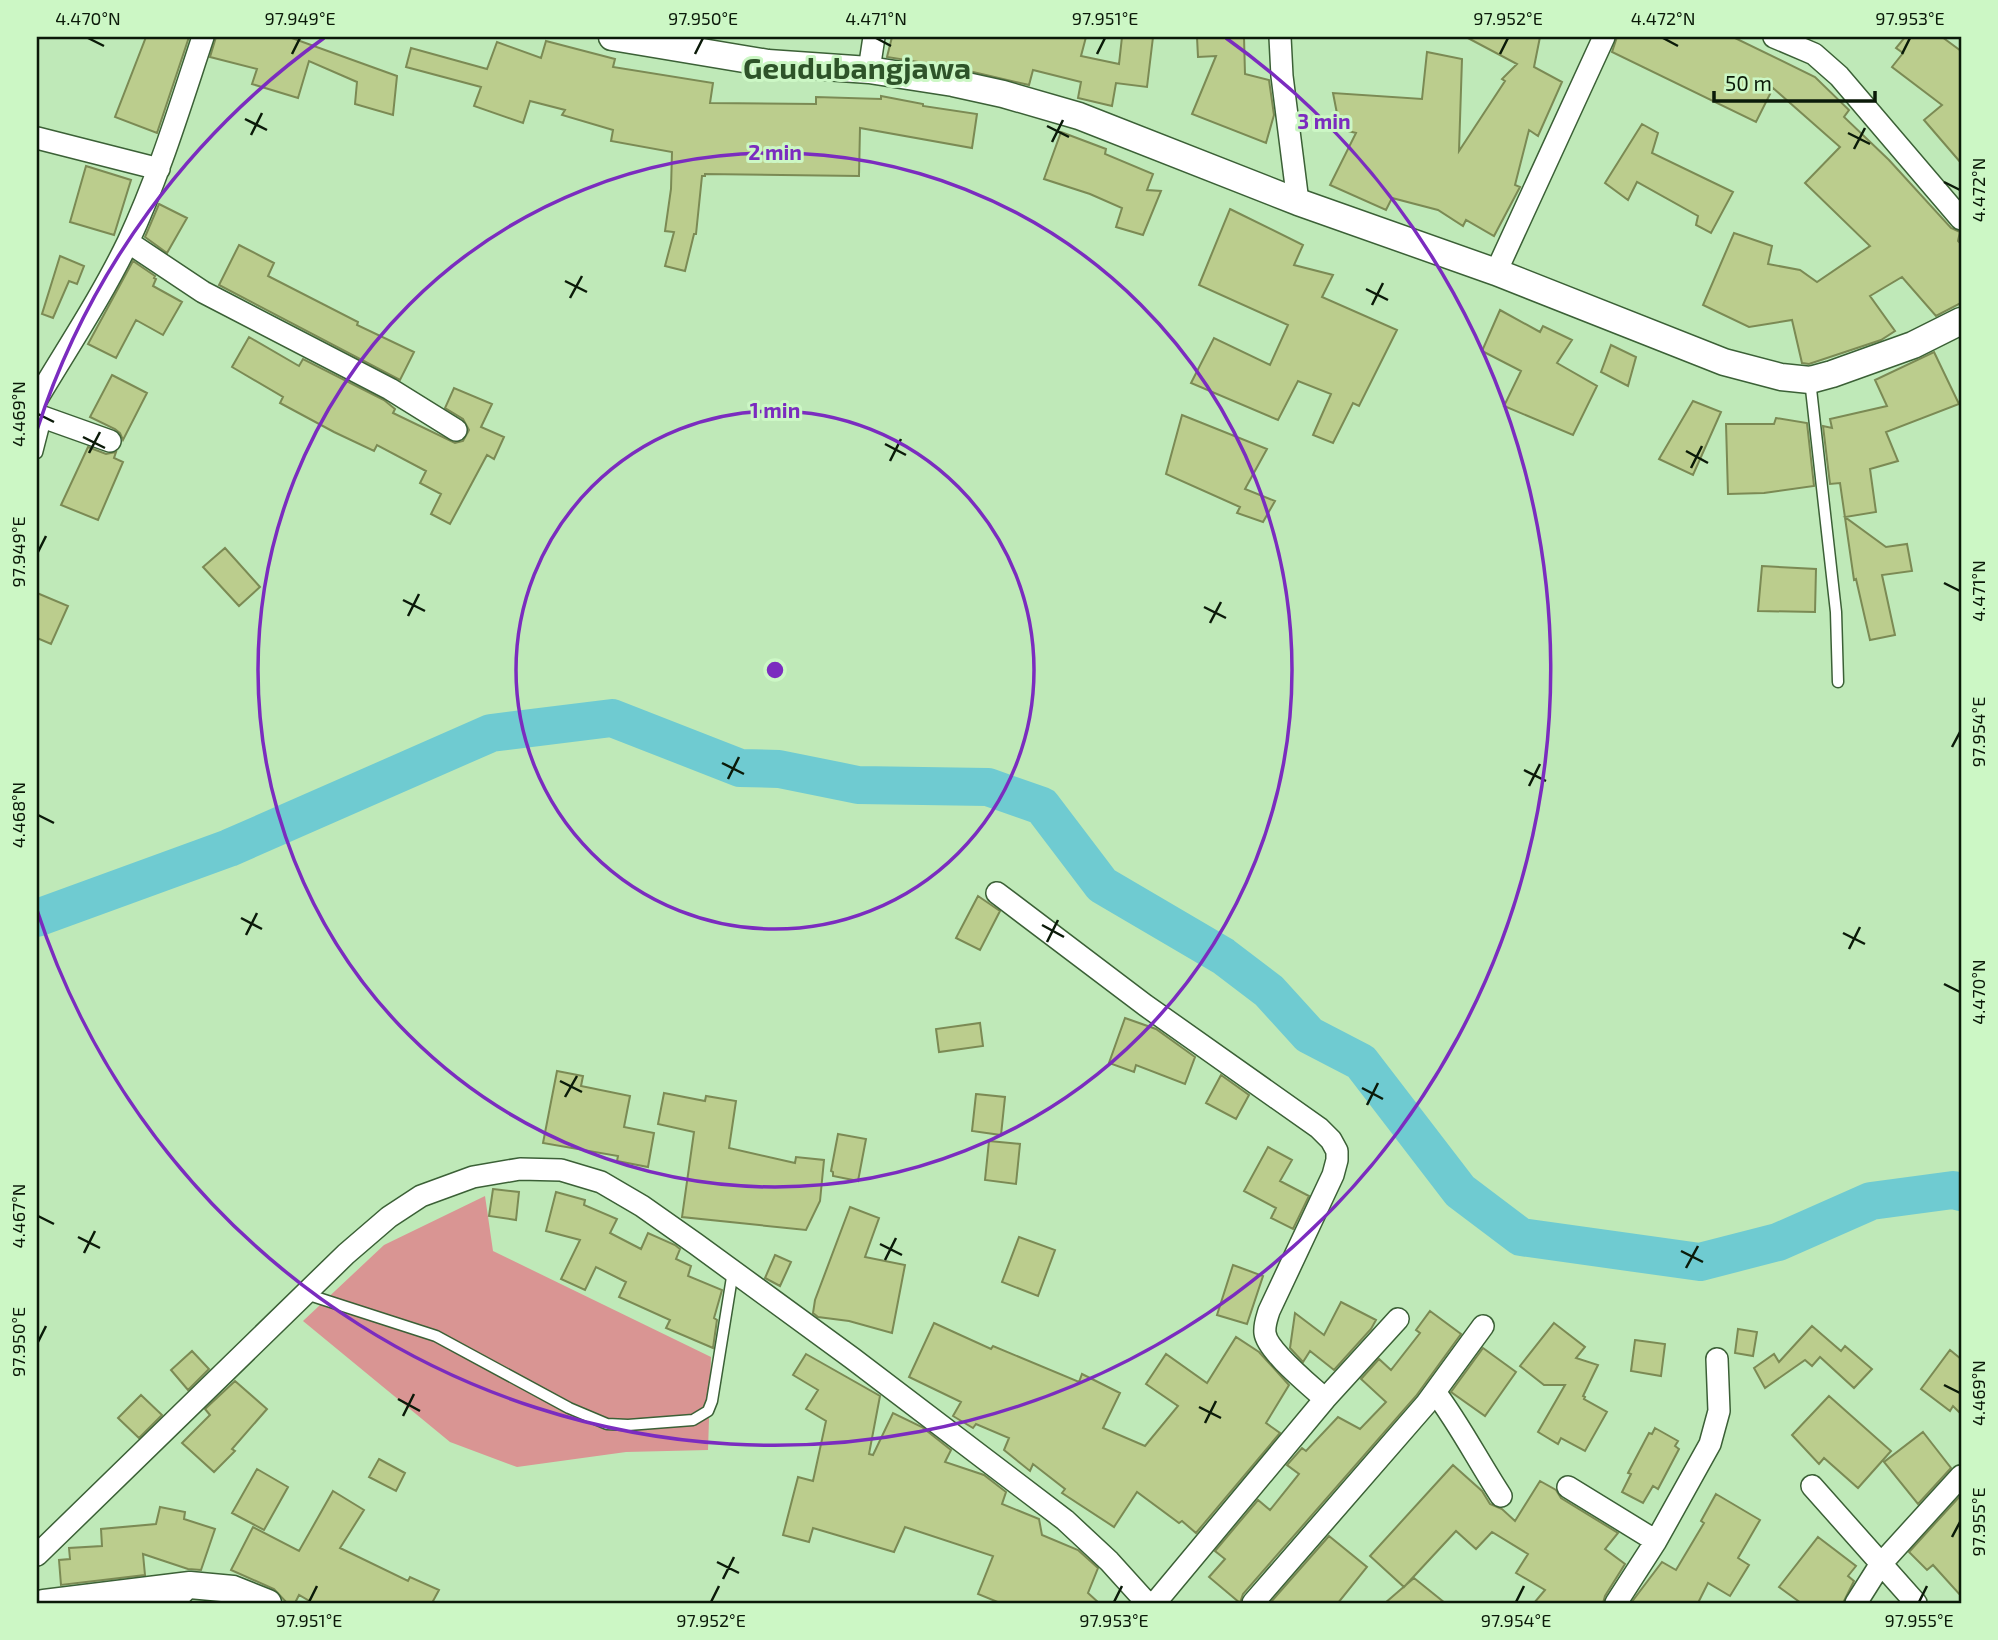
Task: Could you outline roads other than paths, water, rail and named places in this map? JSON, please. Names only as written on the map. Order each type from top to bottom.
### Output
[{"type":"street","points":[[110,441],[40,411],[128,242],[159,169],[202,37]]},
{"type":"street","points":[[612,37],[768,63],[869,70],[1003,94],[1079,117],[1298,202],[1496,272],[1724,362],[1781,377],[1810,380],[1913,345],[1961,321]]},
{"type":"street","points":[[869,70],[874,37]]},
{"type":"street","points":[[1280,37],[1282,76],[1298,202]]},
{"type":"street","points":[[1496,272],[1604,37]]},
{"type":"street","points":[[1774,37],[1818,46],[1839,76],[1961,219]]},
{"type":"street","points":[[37,138],[159,169]]},
{"type":"street","points":[[128,242],[203,292],[390,389],[456,430]]},
{"type":"street","points":[[997,893],[1145,1005],[1264,1087],[1331,1140],[1337,1151],[1333,1175],[1265,1324],[1265,1336],[1271,1347],[1325,1399]]},
{"type":"street","points":[[37,1555],[389,1217],[421,1196],[473,1177],[520,1169],[561,1170],[601,1182],[642,1206],[852,1358],[1065,1520],[1147,1603]]},
{"type":"street","points":[[1155,1603],[1325,1399],[1398,1319]]},
{"type":"street","points":[[1253,1603],[1435,1392],[1483,1326]]},
{"type":"street","points":[[1616,1603],[1656,1541],[1710,1444],[1719,1411],[1717,1359]]},
{"type":"street","points":[[1435,1392],[1457,1421],[1472,1451],[1501,1496]]},
{"type":"street","points":[[1856,1603],[1880,1565],[1961,1476]]},
{"type":"street","points":[[1812,1486],[1916,1603]]},
{"type":"street","points":[[1568,1487],[1656,1541]]},
{"type":"street","points":[[44,1603],[233,1589],[268,1603]]},
{"type":"lane","points":[[1810,380],[1836,612],[1838,682]]},
{"type":"lane","points":[[37,453],[40,411]]},
{"type":"lane","points":[[306,1294],[436,1336],[569,1408],[607,1424],[628,1425],[693,1420],[708,1411],[712,1401],[733,1271]]},
{"type":"waterway","points":[[37,918],[229,848],[491,733],[612,718],[740,768],[779,769],[858,785],[988,787],[1042,806],[1102,885],[1223,956],[1269,991],[1309,1035],[1361,1062],[1460,1191],[1521,1237],[1700,1262],[1778,1242],[1871,1201],[1953,1190],[1961,1192]]},
{"type":"district","name":"Geudubangjawa","points":[[857,69]]}]
